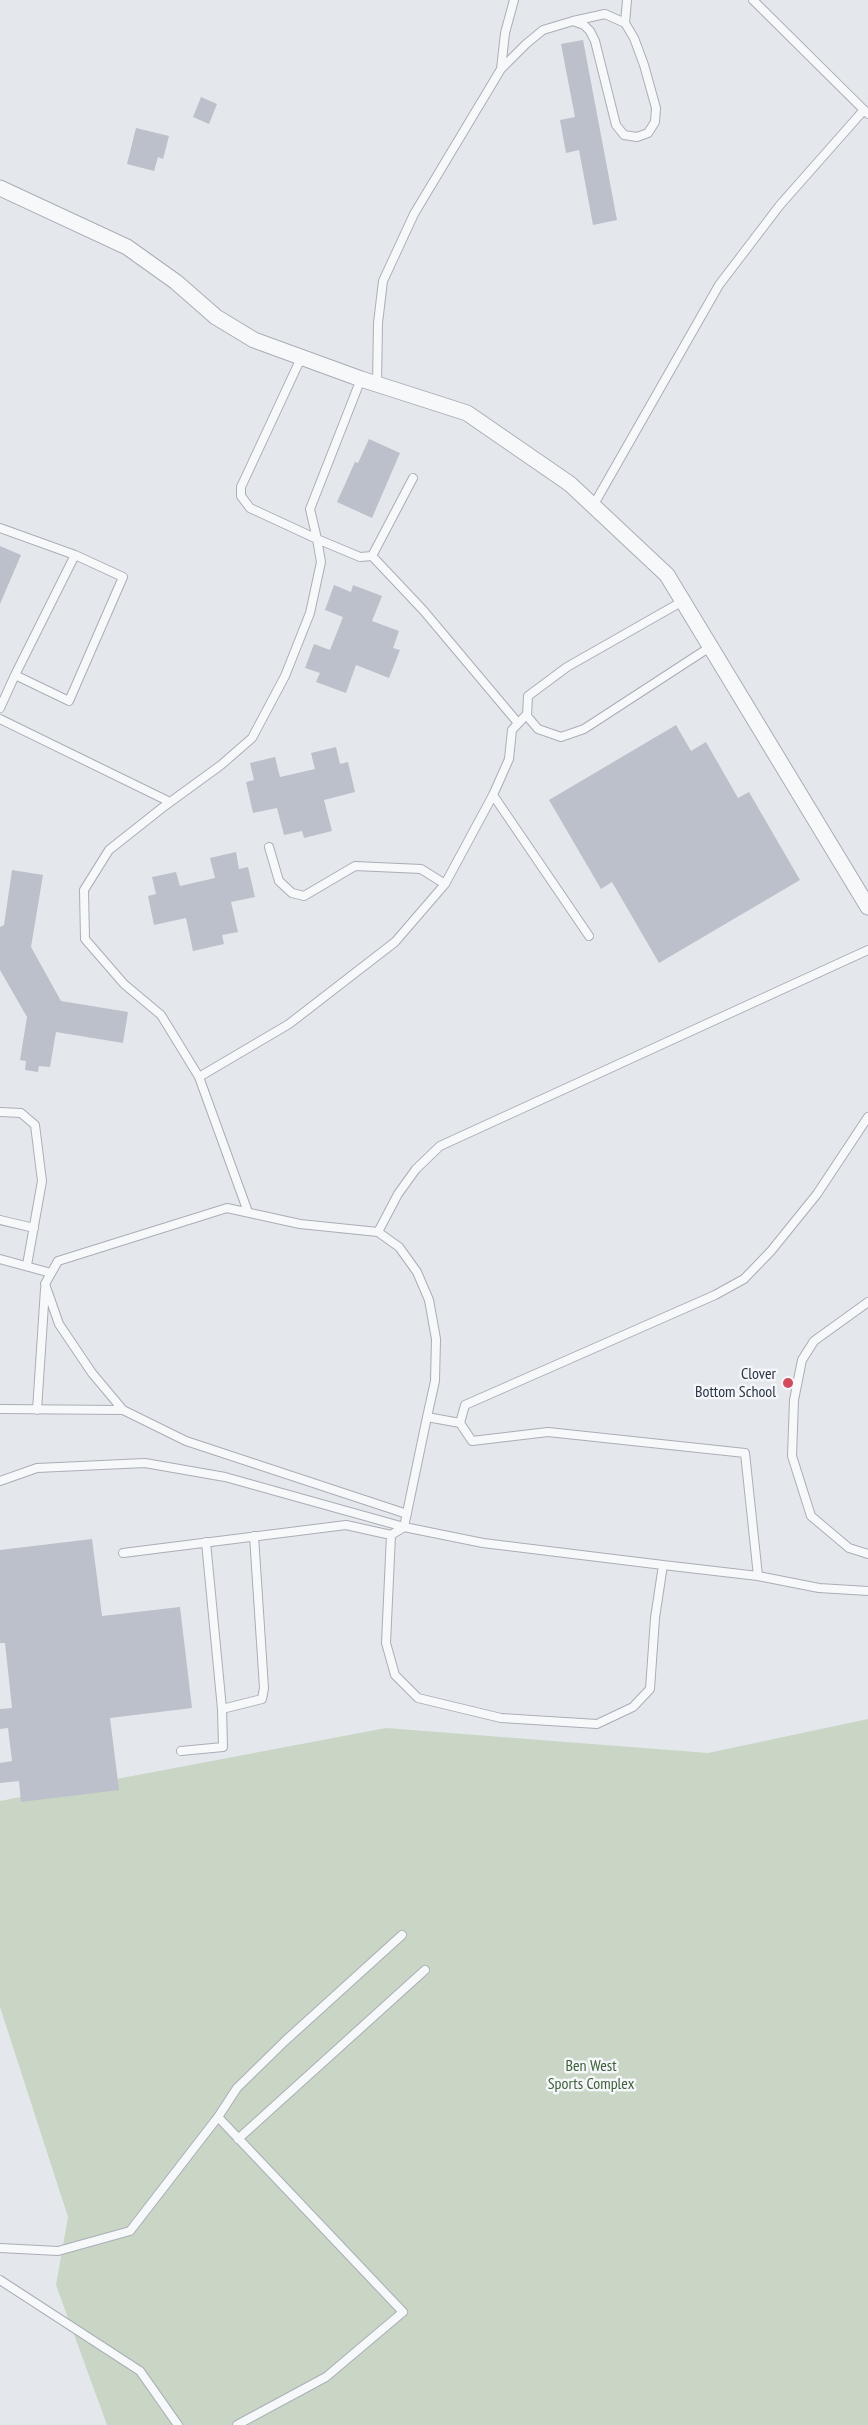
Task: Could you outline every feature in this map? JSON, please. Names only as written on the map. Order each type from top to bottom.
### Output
[{"type":"street","points":[[0,188],[127,247],[176,282],[216,317],[254,340],[300,358],[467,413],[570,484],[667,575],[868,907]]},
{"type":"lane","points":[[501,69],[505,33],[514,0]]},
{"type":"lane","points":[[625,23],[627,0]]},
{"type":"lane","points":[[593,506],[719,285],[780,205],[866,112],[753,0]]},
{"type":"lane","points":[[377,384],[378,323],[382,281],[414,214],[501,69],[525,44],[543,30],[573,21],[605,14],[625,23],[634,38],[644,65],[656,108],[655,122],[648,133],[637,137],[624,135],[616,125],[595,41],[590,31],[573,21]]},
{"type":"lane","points":[[300,358],[241,487],[241,496],[250,508],[317,539],[360,557],[372,556]]},
{"type":"lane","points":[[248,1212],[199,1077],[161,1015],[124,984],[85,939],[84,890],[109,850],[221,765],[252,738],[285,676],[310,613],[321,562],[310,509],[362,379]]},
{"type":"lane","points":[[372,556],[413,478]]},
{"type":"lane","points":[[0,528],[75,555],[123,577],[69,701],[15,675]]},
{"type":"lane","points":[[0,708],[75,555]]},
{"type":"lane","points":[[372,556],[423,610],[518,723]]},
{"type":"lane","points":[[682,601],[567,667],[528,696],[527,714],[538,729],[561,737],[584,729],[710,647]]},
{"type":"lane","points":[[199,1077],[289,1024],[395,942],[445,884],[494,795],[509,759],[512,730],[527,714]]},
{"type":"lane","points":[[0,719],[170,802]]},
{"type":"lane","points":[[494,795],[589,936]]},
{"type":"lane","points":[[269,848],[279,881],[292,893],[304,896],[355,866],[421,869],[445,884]]},
{"type":"lane","points":[[378,1232],[398,1194],[416,1169],[440,1146],[868,950]]},
{"type":"lane","points":[[0,1112],[21,1113],[35,1125],[42,1181],[27,1265]]},
{"type":"lane","points":[[460,1423],[465,1405],[715,1295],[744,1279],[771,1251],[817,1194],[868,1117]]},
{"type":"lane","points":[[37,1410],[45,1284],[58,1261],[227,1208],[300,1224],[378,1232],[399,1247],[417,1272],[429,1300],[436,1339],[435,1381],[404,1527],[391,1535],[346,1525],[123,1553]]},
{"type":"lane","points":[[0,1220],[34,1227]]},
{"type":"lane","points":[[0,1259],[51,1273]]},
{"type":"lane","points":[[45,1284],[59,1324],[92,1373],[123,1410],[186,1441],[406,1514]]},
{"type":"lane","points":[[868,1302],[814,1341],[802,1360],[794,1400],[792,1456],[811,1516],[849,1548],[868,1554]]},
{"type":"lane","points":[[0,1409],[123,1410]]},
{"type":"lane","points":[[427,1417],[460,1423],[472,1441],[548,1432],[746,1453],[758,1576]]},
{"type":"lane","points":[[0,1481],[37,1468],[145,1463],[225,1477],[404,1527],[483,1544],[758,1576],[819,1588],[868,1591]]},
{"type":"lane","points":[[391,1535],[386,1643],[395,1675],[418,1698],[501,1718],[597,1724],[633,1707],[650,1689],[655,1618],[663,1565]]},
{"type":"lane","points":[[222,1709],[262,1699],[264,1688],[254,1536]]},
{"type":"lane","points":[[181,1751],[224,1747],[206,1542]]},
{"type":"lane","points":[[0,2248],[57,2251],[130,2231],[218,2117],[237,2088],[285,2041],[402,1935]]},
{"type":"lane","points":[[238,2139],[425,1970]]},
{"type":"lane","points":[[218,2117],[403,2312],[326,2377],[237,2425]]},
{"type":"lane","points":[[0,2280],[140,2371],[178,2425]]},
{"type":"green space","name":"Ben West Sports Complex","points":[[868,1719],[868,2425],[107,2425],[56,2285],[68,2217],[0,2007],[0,1801],[386,1728],[708,1753]]},
{"type":"building","points":[[583,40],[617,220],[593,225],[579,150],[566,153],[560,120],[575,117],[561,44]]},
{"type":"building","points":[[201,97],[217,104],[209,124],[193,117]]},
{"type":"building","points":[[136,128],[169,136],[163,159],[158,157],[154,171],[127,164]]},
{"type":"building","points":[[369,439],[400,453],[372,518],[337,502],[355,462],[358,463]]},
{"type":"building","points":[[0,546],[21,555],[0,604]]},
{"type":"building","points":[[334,585],[351,592],[353,585],[382,596],[372,621],[399,631],[393,648],[400,650],[389,678],[356,665],[346,693],[316,682],[320,673],[305,668],[314,644],[330,650],[343,617],[325,610]]},
{"type":"building","points":[[676,725],[691,751],[706,742],[738,798],[749,792],[800,880],[659,963],[612,882],[601,889],[549,800]]},
{"type":"building","points":[[336,747],[340,764],[348,762],[355,792],[324,800],[332,831],[304,838],[302,831],[284,835],[277,808],[253,813],[246,782],[254,780],[250,763],[275,757],[280,777],[315,769],[311,753]]},
{"type":"building","points":[[236,852],[239,869],[248,867],[255,897],[231,902],[238,932],[222,935],[224,944],[193,951],[186,918],[154,925],[148,896],[156,894],[152,877],[176,872],[180,886],[215,878],[210,858]]},
{"type":"building","points":[[12,870],[43,875],[31,947],[61,1001],[128,1012],[123,1043],[56,1032],[50,1067],[39,1066],[38,1072],[25,1070],[26,1061],[20,1060],[27,1017],[0,970],[0,927],[4,925]]},
{"type":"building","points":[[92,1539],[102,1616],[180,1607],[192,1708],[110,1718],[119,1790],[21,1802],[19,1781],[0,1783],[0,1763],[12,1761],[8,1728],[0,1729],[0,1709],[12,1708],[5,1643],[0,1643],[0,1550]]},
{"type":"place","name":"Clover Bottom School","points":[[788,1383]]}]
